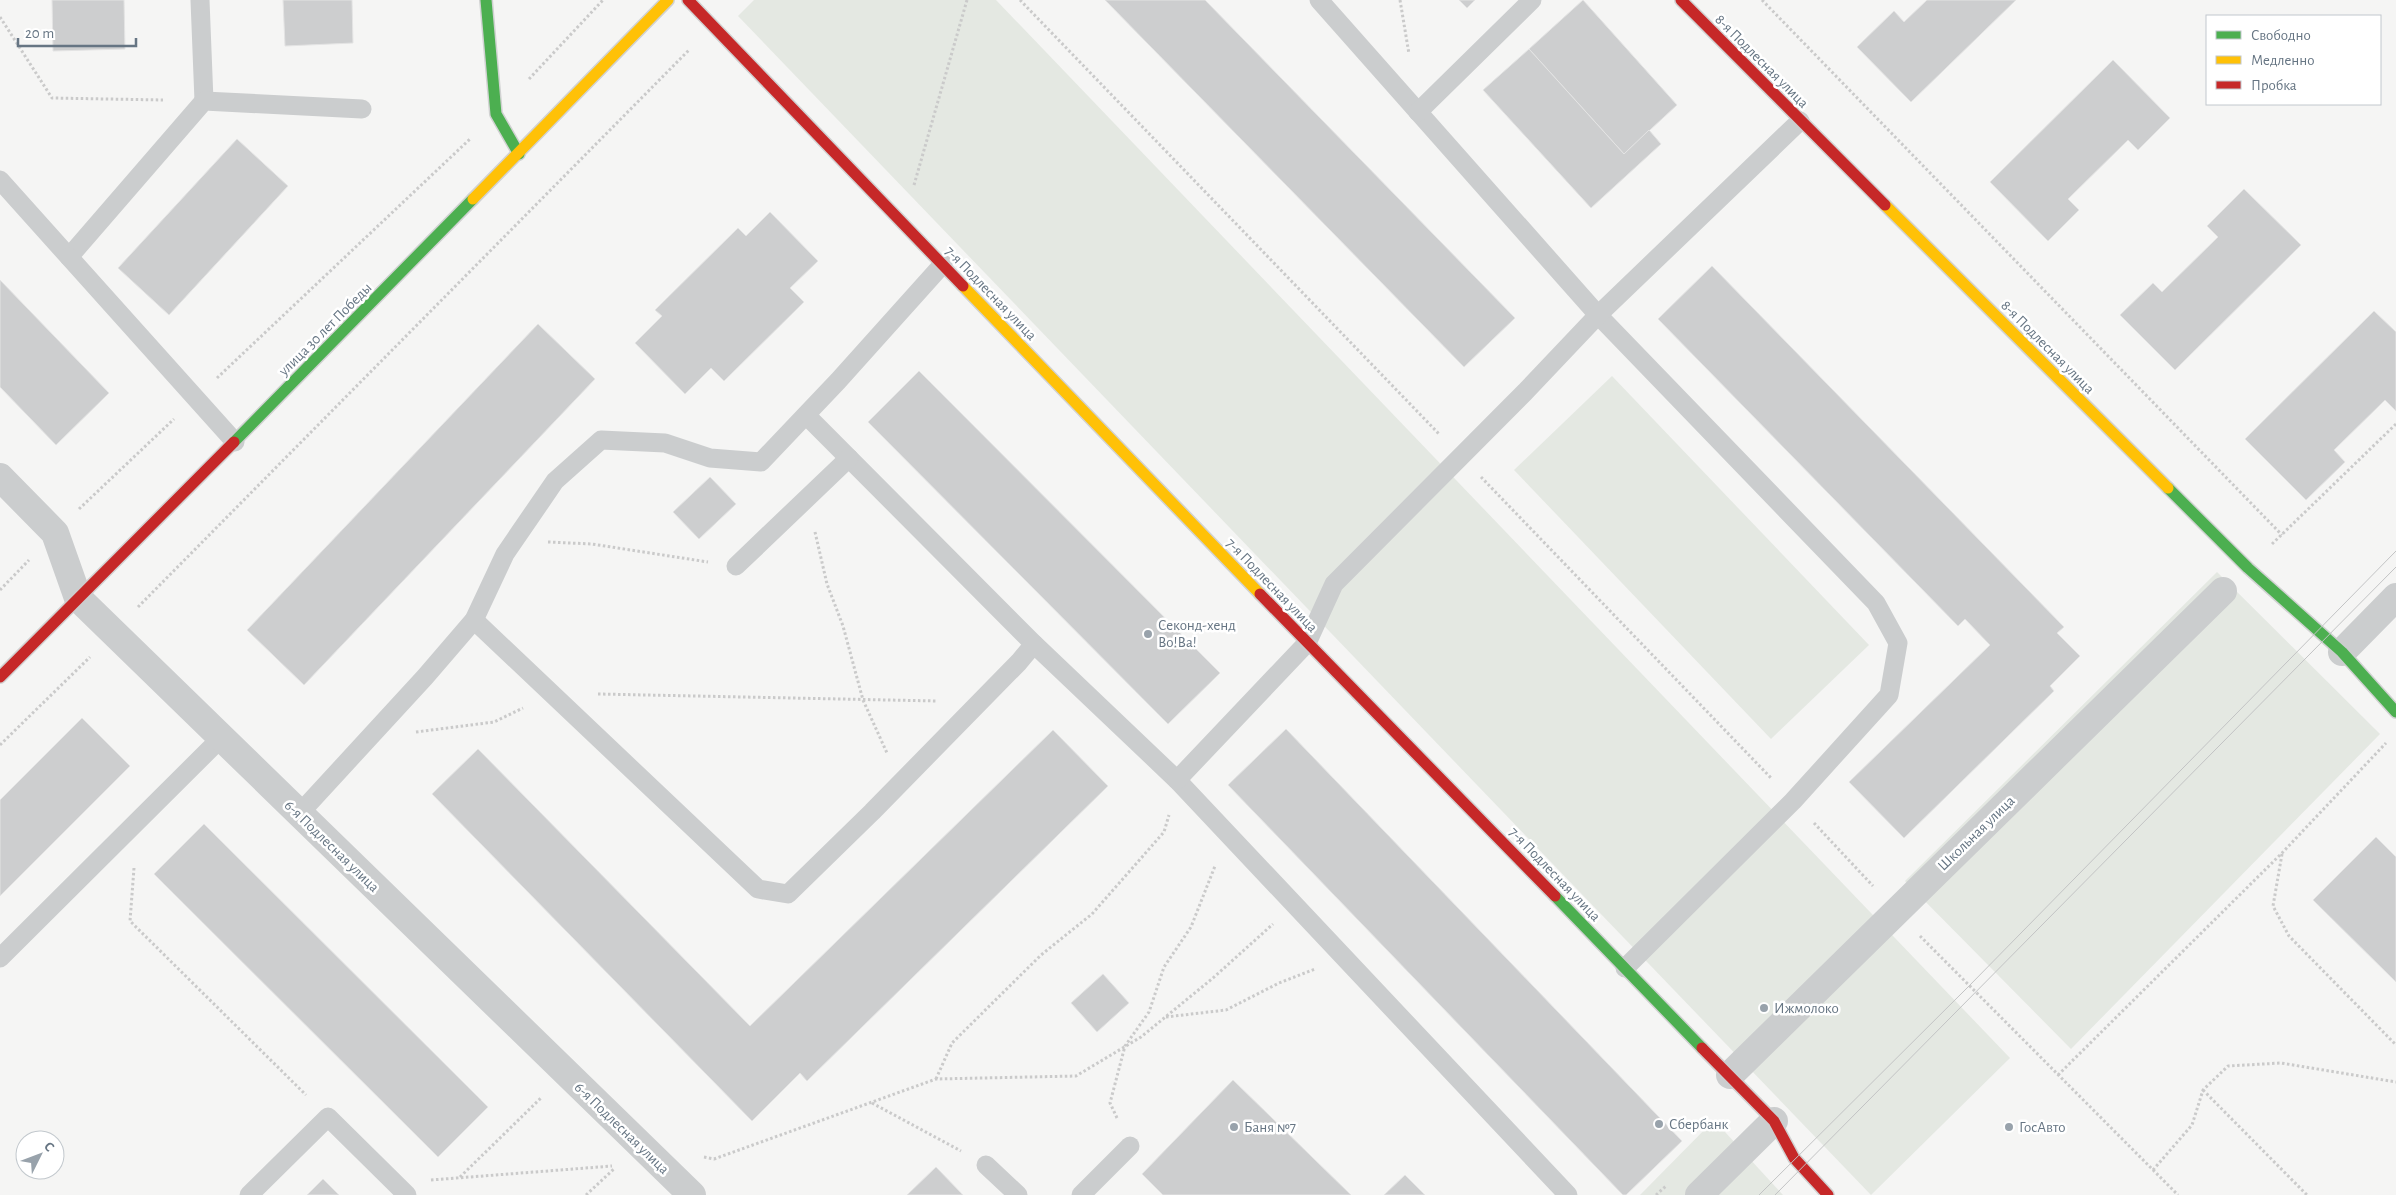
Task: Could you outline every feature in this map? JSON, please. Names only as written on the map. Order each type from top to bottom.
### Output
[{"type":"street","points":[[486,0],[496,114],[519,154]]},
{"type":"street","name":"улица 30 лет Победы","points":[[0,677],[235,442],[668,0]]},
{"type":"street","name":"7-я Подлесная улица","points":[[688,0],[902,225],[943,264],[1307,643],[1774,1121],[1794,1158],[1828,1195]]},
{"type":"street","name":"8-я Подлесная улица","points":[[1681,0],[1800,122],[2248,568],[2342,652],[2396,712]]},
{"type":"street","name":"6-я Подлесная улица","points":[[0,477],[55,534],[78,598],[692,1195]]},
{"type":"street","name":"Школьная улица","points":[[1730,1075],[2222,591]]},
{"type":"street","points":[[2342,652],[2396,597]]},
{"type":"street","points":[[1700,1195],[1774,1121]]},
{"type":"lane","points":[[69,257],[204,101],[200,0]]},
{"type":"lane","points":[[1319,0],[1598,315],[1876,604],[1898,644],[1889,695],[1793,801],[1626,968]]},
{"type":"lane","points":[[1418,112],[1532,0]]},
{"type":"lane","points":[[204,101],[362,108]]},
{"type":"lane","points":[[1177,780],[1307,643],[1334,584],[1525,392],[1598,315],[1800,122]]},
{"type":"lane","points":[[0,180],[235,442]]},
{"type":"lane","points":[[299,814],[474,620],[505,554],[555,481],[601,440],[666,443],[710,458],[761,462],[943,264]]},
{"type":"lane","points":[[806,415],[1034,644],[1177,780],[1568,1195]]},
{"type":"lane","points":[[736,566],[849,458]]},
{"type":"lane","points":[[474,620],[758,890],[788,894],[900,784],[1034,644]]},
{"type":"lane","points":[[0,958],[221,738]]},
{"type":"lane","points":[[249,1195],[328,1117],[401,1189]]},
{"type":"lane","points":[[1083,1194],[1130,1146]]},
{"type":"lane","points":[[986,1165],[1018,1195]]},
{"type":"path","points":[[0,590],[55,534],[196,398],[496,114],[603,0]]},
{"type":"path","points":[[902,225],[967,0]]},
{"type":"path","points":[[1020,0],[1897,911],[2178,1195]]},
{"type":"path","points":[[1762,0],[2282,534]]},
{"type":"path","points":[[0,17],[52,98],[204,101]]},
{"type":"path","points":[[0,745],[113,634],[713,27]]},
{"type":"path","points":[[2248,568],[2396,424]]},
{"type":"path","points":[[808,498],[827,584],[843,626],[863,700],[900,784]]},
{"type":"path","points":[[514,541],[592,544],[736,566]]},
{"type":"path","points":[[369,737],[494,722],[552,693],[980,702]]},
{"type":"path","points":[[2058,1075],[2282,853],[2389,739]]},
{"type":"path","points":[[936,1079],[952,1042],[1041,956],[1092,914],[1164,832],[1177,780]]},
{"type":"path","points":[[138,820],[130,921],[328,1117]]},
{"type":"path","points":[[1130,1146],[1110,1103],[1126,1046],[1149,1012],[1164,967],[1191,926],[1216,862],[1216,821]]},
{"type":"path","points":[[2282,853],[2273,906],[2289,936],[2396,1045]]},
{"type":"path","points":[[696,1155],[714,1159],[936,1079],[1076,1076],[1141,1037],[1213,978],[1294,905]]},
{"type":"path","points":[[1165,1017],[1226,1010],[1279,984],[1344,958]]},
{"type":"path","points":[[2153,1170],[2192,1125],[2203,1090],[2228,1066],[2281,1063],[2396,1082]]},
{"type":"path","points":[[460,1177],[566,1074]]},
{"type":"path","points":[[2203,1090],[2307,1195]]},
{"type":"path","points":[[872,1102],[986,1165]]},
{"type":"path","points":[[401,1189],[460,1177],[618,1166]]},
{"type":"shaded area","points":[[754,0],[996,0],[2010,1058],[1871,1195],[738,16]]},
{"type":"shaded area","points":[[1612,376],[1869,645],[1771,739],[1514,470]]},
{"type":"shaded area","points":[[2217,572],[2380,734],[2071,1049],[1905,881]]},
{"type":"shaded area","points":[[1714,1120],[1783,1195],[1640,1195]]},
{"type":"building","points":[[52,0],[124,0],[125,49],[53,51]]},
{"type":"building","points":[[283,0],[352,0],[353,43],[285,46]]},
{"type":"building","points":[[1105,0],[1205,0],[1515,318],[1464,367]]},
{"type":"building","points":[[1459,0],[1475,0],[1467,8]]},
{"type":"building","points":[[1583,0],[1677,105],[1624,154],[1529,49]]},
{"type":"building","points":[[1927,0],[2016,0],[1911,102],[1857,47],[1894,11],[1904,22]]},
{"type":"building","points":[[1529,49],[1624,154],[1649,130],[1661,144],[1591,208],[1483,90]]},
{"type":"building","points":[[2113,60],[2170,118],[2138,150],[2128,140],[2068,199],[2079,210],[2048,241],[1990,182]]},
{"type":"building","points":[[237,139],[288,186],[169,315],[118,268]]},
{"type":"building","points":[[2244,189],[2301,245],[2175,370],[2120,315],[2153,283],[2162,292],[2218,237],[2207,226]]},
{"type":"building","points":[[770,212],[818,261],[790,288],[804,302],[724,381],[711,368],[685,394],[635,343],[662,316],[655,310],[738,228],[746,236]]},
{"type":"building","points":[[1712,266],[2064,627],[2057,633],[2080,656],[2050,686],[2054,691],[1904,838],[1849,782],[1990,645],[1965,619],[1958,626],[1658,319]]},
{"type":"building","points":[[0,280],[109,393],[56,445],[0,387]]},
{"type":"building","points":[[2374,311],[2396,332],[2396,411],[2385,400],[2334,450],[2345,462],[2306,500],[2245,439]]},
{"type":"building","points":[[538,324],[595,379],[304,685],[247,630]]},
{"type":"building","points":[[919,371],[1220,673],[1168,724],[868,422]]},
{"type":"building","points":[[710,477],[736,504],[699,539],[673,512]]},
{"type":"building","points":[[82,718],[130,766],[0,896],[0,800]]},
{"type":"building","points":[[1286,729],[1682,1141],[1626,1195],[1623,1195],[1228,785]]},
{"type":"building","points":[[1053,730],[1108,786],[807,1081],[800,1073],[752,1121],[432,794],[478,749],[750,1026]]},
{"type":"building","points":[[204,824],[488,1107],[438,1157],[154,874]]},
{"type":"building","points":[[2376,837],[2396,857],[2396,982],[2313,900]]},
{"type":"building","points":[[1103,974],[1129,1003],[1097,1032],[1071,1003]]},
{"type":"building","name":"Баня №7","points":[[1233,1080],[1351,1195],[1163,1195],[1142,1174]]},
{"type":"building","points":[[936,1167],[963,1195],[907,1195]]},
{"type":"building","points":[[1405,1175],[1425,1195],[1384,1195]]},
{"type":"building","points":[[323,1179],[339,1195],[307,1195]]},
{"type":"tram line","points":[[1759,1195],[1969,986],[2396,551]]},
{"type":"tram line","points":[[1775,1195],[2396,567]]},
{"type":"traffic: fast","points":[[486,0],[496,114],[519,154]]},
{"type":"traffic: fast","points":[[234,442],[473,199]]},
{"type":"traffic: fast","points":[[2168,488],[2248,568],[2342,652],[2396,712]]},
{"type":"traffic: fast","points":[[1555,896],[1702,1048]]},
{"type":"traffic: slow","points":[[473,199],[668,0]]},
{"type":"traffic: slow","points":[[1885,205],[2168,488]]},
{"type":"traffic: slow","points":[[963,286],[1260,594]]},
{"type":"traffic: jam","points":[[688,0],[963,286]]},
{"type":"traffic: jam","points":[[1681,0],[1885,205]]},
{"type":"traffic: jam","points":[[0,677],[234,442]]},
{"type":"traffic: jam","points":[[1260,594],[1555,896]]},
{"type":"traffic: jam","points":[[1702,1048],[1774,1121],[1794,1158],[1828,1195]]},
{"type":"place","name":"Секонд-хенд Во!Ва!","points":[[1148,634]]},
{"type":"place","name":"Ижмолоко","points":[[1764,1008]]},
{"type":"place","name":"Сбербанк","points":[[1659,1124]]},
{"type":"place","name":"Баня №7","points":[[1234,1127]]},
{"type":"place","name":"ГосАвто","points":[[2009,1127]]}]
